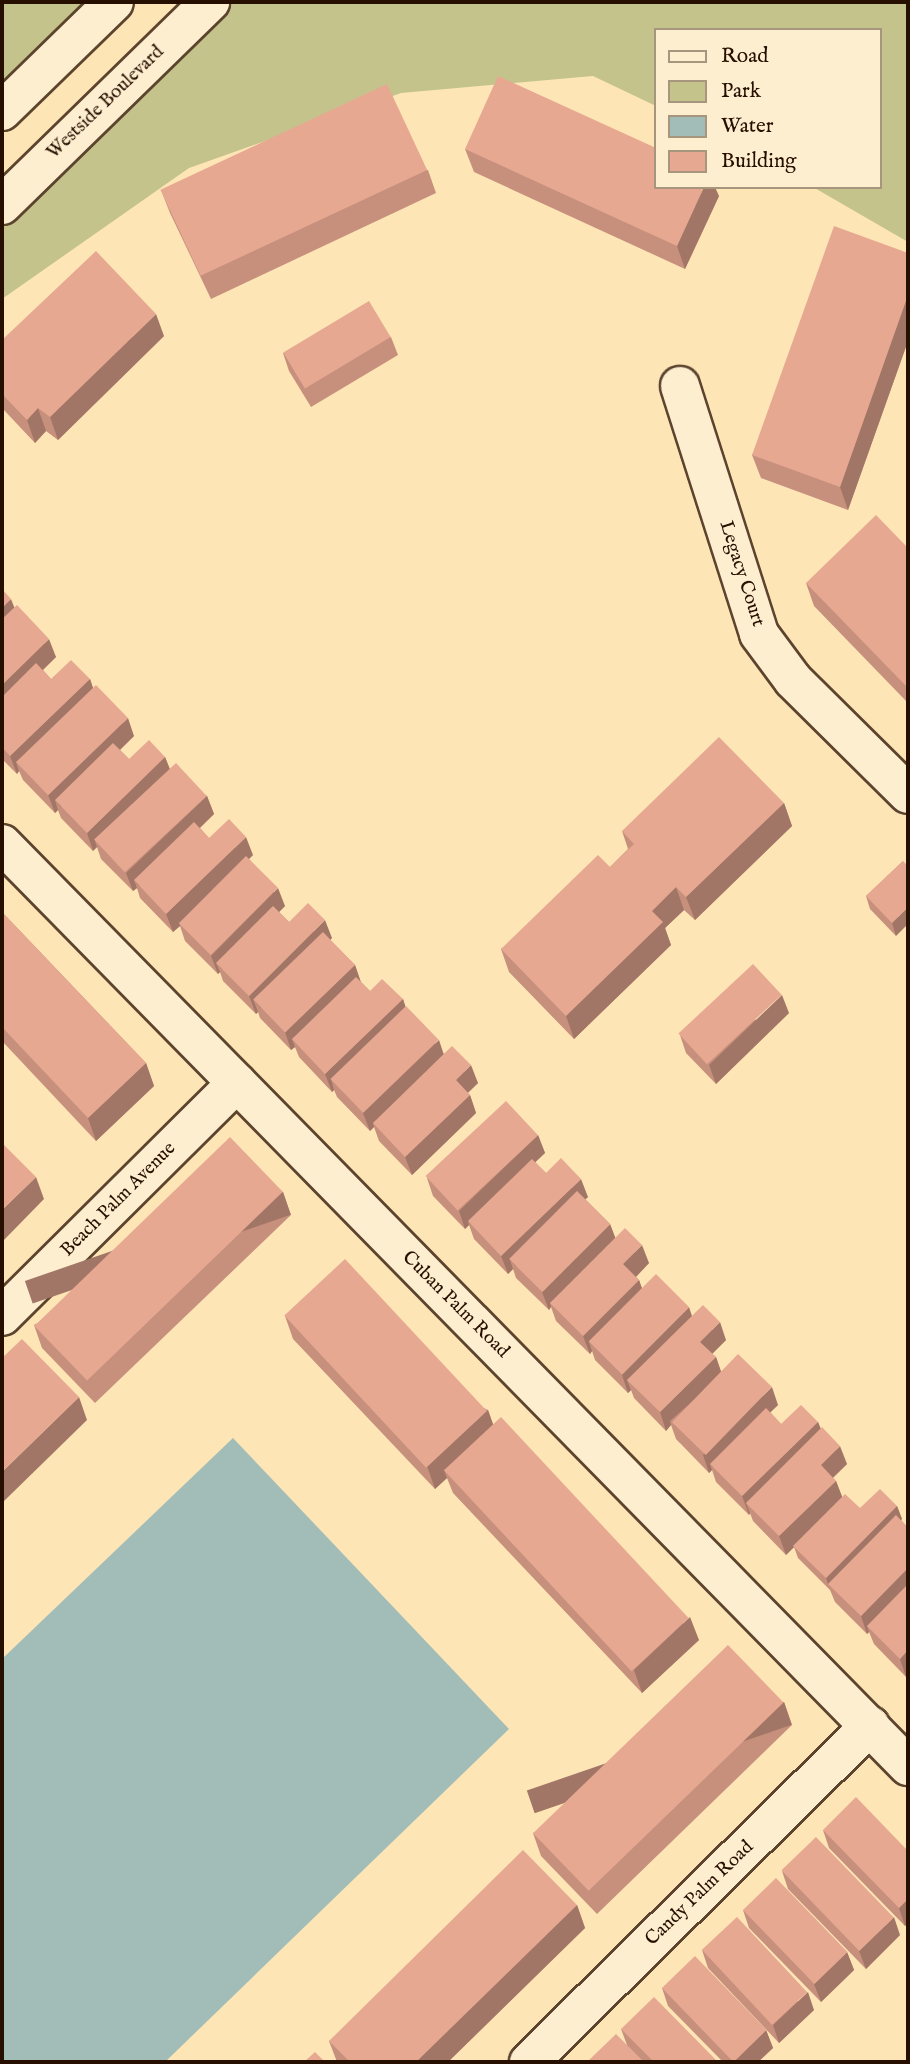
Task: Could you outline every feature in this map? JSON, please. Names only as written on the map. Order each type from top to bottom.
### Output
[{"type":"street","points":[[2,111],[114,2]]},
{"type":"street","name":"Westside Boulevard","points":[[2,205],[210,2]]},
{"type":"street","name":"Legacy Court","points":[[680,386],[760,634],[793,680],[908,794]]},
{"type":"street","name":"Cuban Palm Road","points":[[2,844],[908,1766]]},
{"type":"street","name":"Beach Palm Avenue","points":[[2,1316],[237,1083]]},
{"type":"street","name":"Candy Palm Road","points":[[529,2062],[870,1727]]},
{"type":"green space","points":[[2,2],[91,2],[2,89]]},
{"type":"green space","points":[[232,2],[908,2],[908,242],[816,189],[882,189],[882,28],[654,28],[654,105],[593,76],[401,93],[189,168],[2,299],[2,227]]},
{"type":"water","points":[[233,1438],[509,1729],[165,2062],[2,2062],[2,1659]]},
{"type":"building","points":[[498,76],[654,147],[654,189],[703,189],[677,246],[465,149]]},
{"type":"building","points":[[387,84],[427,170],[201,276],[160,190]]},
{"type":"building","points":[[834,226],[908,253],[908,295],[840,487],[752,455]]},
{"type":"building","points":[[96,251],[156,314],[50,417],[38,408],[27,420],[2,394],[2,340]]},
{"type":"building","points":[[369,301],[391,337],[305,389],[283,353]]},
{"type":"building","points":[[876,515],[908,548],[908,688],[806,583]]},
{"type":"building","points":[[2,589],[11,599],[2,608]]},
{"type":"building","points":[[17,605],[49,639],[2,685],[2,619]]},
{"type":"building","points":[[71,660],[90,679],[10,756],[2,747],[2,697],[36,663],[51,679]]},
{"type":"building","points":[[96,685],[128,718],[48,795],[16,762]]},
{"type":"building","points":[[719,737],[784,803],[686,897],[676,887],[652,911],[663,922],[566,1016],[501,949],[598,855],[610,867],[634,844],[622,831]]},
{"type":"building","points":[[149,740],[165,757],[87,833],[55,800],[113,743],[129,759]]},
{"type":"building","points":[[176,763],[207,796],[125,872],[94,839]]},
{"type":"building","points":[[229,819],[246,837],[166,914],[134,880],[194,822],[209,838]]},
{"type":"building","points":[[246,856],[278,888],[211,955],[179,923]]},
{"type":"building","points":[[903,861],[908,866],[908,907],[892,923],[866,896]]},
{"type":"building","points":[[308,903],[325,920],[249,996],[216,963],[273,906],[289,922]]},
{"type":"building","points":[[2,912],[146,1063],[88,1118],[2,1027]]},
{"type":"building","points":[[323,932],[355,965],[285,1032],[253,999]]},
{"type":"building","points":[[753,964],[782,995],[707,1064],[678,1034]]},
{"type":"building","points":[[356,977],[370,991],[382,979],[403,999],[325,1074],[292,1039]]},
{"type":"building","points":[[406,1006],[439,1040],[363,1113],[330,1079]]},
{"type":"building","points":[[452,1046],[471,1065],[456,1080],[470,1095],[405,1157],[373,1123]]},
{"type":"building","points":[[506,1101],[538,1135],[458,1210],[426,1176]]},
{"type":"building","points":[[230,1137],[283,1192],[87,1381],[34,1326]]},
{"type":"building","points":[[2,1143],[36,1177],[2,1210]]},
{"type":"building","points":[[561,1158],[581,1179],[501,1256],[468,1221],[532,1159],[546,1173]]},
{"type":"building","points":[[577,1191],[610,1224],[542,1292],[509,1259]]},
{"type":"building","points":[[625,1228],[642,1245],[623,1264],[639,1280],[583,1336],[550,1303]]},
{"type":"building","points":[[345,1259],[487,1411],[426,1468],[284,1316]]},
{"type":"building","points":[[656,1274],[689,1307],[622,1374],[589,1341]]},
{"type":"building","points":[[703,1305],[720,1322],[700,1342],[716,1357],[660,1412],[627,1380]]},
{"type":"building","points":[[22,1339],[79,1397],[2,1472],[2,1358]]},
{"type":"building","points":[[738,1354],[772,1387],[706,1455],[672,1422]]},
{"type":"building","points":[[801,1405],[818,1422],[742,1496],[710,1464],[766,1408],[781,1424]]},
{"type":"building","points":[[501,1417],[689,1618],[632,1671],[444,1470]]},
{"type":"building","points":[[822,1427],[840,1446],[821,1465],[836,1481],[779,1536],[746,1503]]},
{"type":"building","points":[[880,1489],[897,1506],[826,1578],[793,1546],[845,1494],[860,1508]]},
{"type":"building","points":[[896,1515],[908,1528],[908,1568],[861,1616],[828,1584]]},
{"type":"building","points":[[908,1584],[908,1650],[900,1659],[867,1626]]},
{"type":"building","points":[[728,1645],[784,1703],[589,1891],[533,1833]]},
{"type":"building","points":[[856,1797],[908,1851],[908,1899],[899,1908],[823,1830]]},
{"type":"building","points":[[816,1837],[894,1918],[859,1951],[781,1870]]},
{"type":"building","points":[[523,1850],[577,1905],[416,2062],[350,2062],[329,2041]]},
{"type":"building","points":[[776,1878],[848,1952],[814,1984],[743,1910]]},
{"type":"building","points":[[737,1917],[807,1992],[772,2025],[702,1950]]},
{"type":"building","points":[[695,1956],[767,2030],[733,2062],[662,1988]]},
{"type":"building","points":[[654,1997],[718,2062],[654,2062],[621,2029]]},
{"type":"building","points":[[616,2034],[644,2062],[587,2062]]},
{"type":"building","points":[[315,2052],[325,2062],[304,2062]]}]
